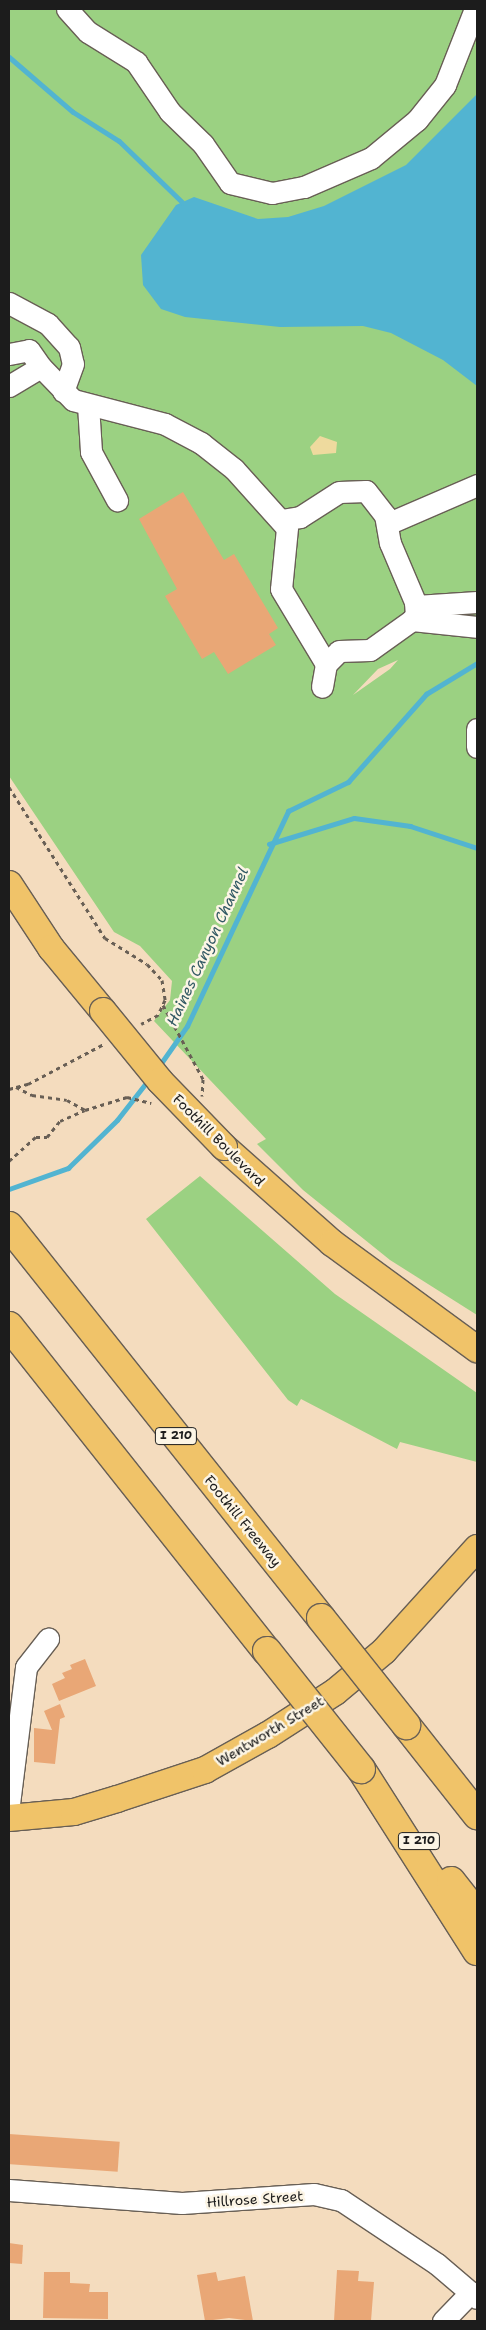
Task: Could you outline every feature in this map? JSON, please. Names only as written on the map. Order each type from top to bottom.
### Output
[{"type":"highway","name":"Foothill Freeway","points":[[9,1226],[477,1815]]},
{"type":"highway","name":"I 210","points":[[9,1326],[477,1914]]},
{"type":"highway","points":[[361,1769],[477,1951]]},
{"type":"main road","name":"Foothill Boulevard","points":[[9,884],[51,948],[160,1081],[224,1147],[332,1243],[477,1349]]},
{"type":"main road","name":"Wentworth Street","points":[[9,1818],[74,1812],[118,1799],[205,1770],[268,1735],[335,1692],[384,1651],[477,1548]]},
{"type":"street","points":[[67,9],[88,32],[136,62],[170,112],[203,144],[230,183],[272,193],[304,187],[370,158],[417,120],[445,85],[474,9]]},
{"type":"street","points":[[9,303],[48,324],[69,347],[73,364],[63,391]]},
{"type":"street","points":[[9,354],[28,350],[63,391],[88,405],[150,420],[201,443],[234,469],[287,528],[281,589],[326,664]]},
{"type":"street","points":[[9,386],[41,367]]},
{"type":"street","points":[[88,405],[91,452],[118,500]]},
{"type":"street","points":[[387,524],[477,485]]},
{"type":"street","points":[[281,520],[300,516],[339,492],[355,490],[376,500],[387,524],[414,613]]},
{"type":"street","points":[[322,687],[326,664],[339,651],[370,650],[414,613],[477,602]]},
{"type":"street","points":[[414,613],[477,627]]},
{"type":"street","points":[[477,729],[477,748]]},
{"type":"street","points":[[9,1804],[26,1667],[48,1639]]},
{"type":"street","name":"Hillrose Street","points":[[9,2190],[182,2203],[314,2194],[340,2200],[437,2264],[474,2295]]},
{"type":"street","points":[[443,2321],[474,2295]]},
{"type":"path","points":[[163,1005],[203,1079],[204,1093],[197,1103]]},
{"type":"path","points":[[16,1087],[32,1096],[67,1100],[85,1110]]},
{"type":"path","points":[[9,1161],[36,1137],[47,1137],[60,1121],[85,1110],[127,1097],[159,1105]]},
{"type":"green space","points":[[9,9],[477,9],[477,1315],[390,1260],[303,1190],[257,1144],[266,1139],[154,1021],[170,1000],[172,981],[140,946],[114,932],[9,776]],"holes":[[[398,660],[390,669],[353,695],[378,669]]]},
{"type":"green space","points":[[200,1176],[335,1294],[477,1393],[477,1462],[400,1442],[397,1449],[301,1399],[297,1406],[288,1400],[146,1219]]},
{"type":"sand","points":[[320,436],[337,442],[336,453],[313,455],[310,447]]},
{"type":"water","points":[[477,94],[477,386],[443,360],[391,333],[363,326],[280,327],[185,317],[161,309],[143,285],[141,255],[176,205],[194,197],[258,219],[288,217],[324,206],[406,165]]},
{"type":"building","points":[[183,492],[224,560],[234,554],[278,628],[269,634],[276,645],[228,674],[214,652],[202,659],[165,596],[177,589],[139,519]]},
{"type":"building","points":[[85,1659],[96,1686],[59,1701],[52,1684],[65,1678],[62,1673],[72,1669],[70,1665]]},
{"type":"building","points":[[60,1704],[65,1717],[60,1719],[55,1764],[34,1762],[34,1728],[52,1730],[44,1711]]},
{"type":"building","points":[[9,2134],[120,2142],[118,2172],[9,2164]]},
{"type":"building","points":[[9,2243],[23,2245],[22,2264],[9,2263]]},
{"type":"building","points":[[337,2270],[359,2271],[358,2281],[374,2282],[371,2321],[334,2321]]},
{"type":"building","points":[[44,2272],[70,2272],[70,2283],[90,2284],[89,2292],[108,2292],[108,2319],[43,2318]]},
{"type":"building","points":[[216,2272],[218,2281],[245,2276],[253,2321],[229,2318],[205,2321],[197,2275]]},
{"type":"waterway","points":[[9,57],[73,112],[119,141],[182,202]]},
{"type":"waterway","name":"Haines Canyon Channel","points":[[159,1066],[187,1026],[288,811],[348,782],[426,694],[477,663]]},
{"type":"waterway","name":"Haines Canyon Channel","points":[[269,844],[354,818],[410,826],[477,848]]},
{"type":"waterway","name":"Haines Canyon Channel","points":[[9,1189],[68,1168],[117,1120],[149,1079]]}]
